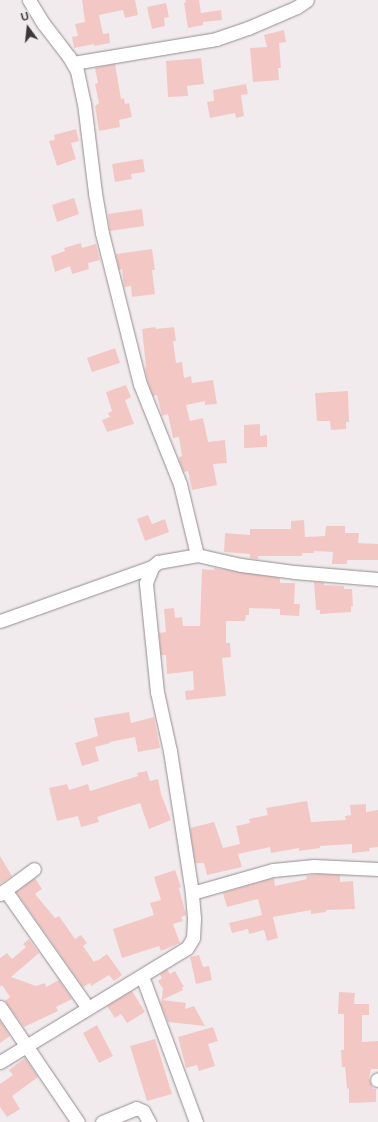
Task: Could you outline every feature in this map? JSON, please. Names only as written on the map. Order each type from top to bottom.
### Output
[{"type":"street","points":[[29,0],[43,23],[73,63],[76,71],[84,103],[95,193],[102,233],[140,384],[180,484],[197,555]]},
{"type":"street","points":[[73,63],[216,39],[248,28],[297,7],[307,0]]},
{"type":"street","points":[[0,621],[152,567],[158,562],[197,555],[241,564],[294,572],[378,579]]},
{"type":"street","points":[[0,1062],[187,948],[193,938],[194,918],[192,893],[170,751],[157,692],[146,584],[152,567]]},
{"type":"street","points":[[192,893],[273,870],[314,866],[378,869]]},
{"type":"street","points":[[34,869],[2,892],[88,1008]]},
{"type":"street","points":[[142,976],[196,1122]]},
{"type":"street","points":[[0,1007],[25,1046],[78,1122]]},
{"type":"street","points":[[102,1122],[136,1108],[143,1112],[149,1122]]},
{"type":"building","points":[[82,0],[135,0],[138,15],[125,18],[123,10],[99,15],[103,34],[109,33],[110,43],[94,46],[94,44],[74,48],[72,37],[78,36],[75,24],[85,22]]},
{"type":"building","points":[[185,0],[199,0],[201,13],[221,10],[222,20],[203,22],[203,25],[188,28],[184,3],[186,2]]},
{"type":"building","points":[[166,3],[169,17],[164,18],[165,26],[152,29],[147,7]]},
{"type":"building","points":[[284,30],[286,42],[279,43],[281,68],[278,68],[279,80],[253,82],[250,48],[267,47],[264,35]]},
{"type":"building","points":[[201,58],[204,84],[187,86],[188,96],[168,97],[166,61]]},
{"type":"building","points":[[115,64],[121,99],[124,98],[125,104],[129,103],[132,117],[119,120],[120,127],[99,131],[95,106],[99,103],[95,84],[98,83],[95,68]]},
{"type":"building","points":[[246,84],[248,94],[241,95],[244,116],[236,118],[235,113],[210,118],[207,102],[214,101],[213,90]]},
{"type":"building","points":[[76,129],[79,141],[71,143],[76,159],[57,166],[49,141],[55,140],[54,135]]},
{"type":"building","points":[[143,159],[145,172],[131,174],[132,179],[115,182],[112,164]]},
{"type":"building","points":[[74,198],[79,214],[57,222],[52,205]]},
{"type":"building","points":[[142,209],[144,226],[110,231],[108,214]]},
{"type":"building","points":[[81,243],[82,248],[96,244],[100,260],[88,263],[89,269],[72,274],[70,266],[55,272],[51,256],[65,251],[64,248]]},
{"type":"building","points":[[152,249],[155,270],[152,270],[155,294],[132,297],[131,286],[124,287],[122,269],[119,270],[116,254]]},
{"type":"building","points":[[155,327],[156,329],[174,327],[176,341],[173,341],[176,363],[182,362],[184,378],[191,376],[192,383],[213,380],[217,404],[205,405],[205,401],[186,405],[190,421],[203,418],[208,442],[225,440],[227,463],[213,464],[217,485],[192,490],[188,471],[184,472],[180,462],[179,457],[182,456],[179,437],[173,438],[168,414],[162,416],[157,395],[153,396],[145,368],[142,329]]},
{"type":"building","points":[[115,348],[120,363],[92,372],[87,358]]},
{"type":"building","points":[[126,385],[131,397],[125,400],[134,424],[107,432],[102,420],[110,417],[108,413],[112,411],[106,392]]},
{"type":"building","points":[[348,391],[349,422],[346,422],[346,429],[331,430],[330,421],[317,421],[315,393]]},
{"type":"building","points":[[260,424],[260,436],[267,435],[267,447],[244,448],[244,425]]},
{"type":"building","points":[[148,515],[152,524],[165,519],[169,532],[145,541],[137,519]]},
{"type":"building","points":[[304,520],[305,537],[325,536],[326,526],[345,526],[345,533],[359,533],[358,543],[378,544],[378,560],[347,560],[347,564],[332,564],[333,552],[314,551],[314,553],[302,553],[302,556],[258,556],[258,559],[250,558],[250,554],[224,552],[225,533],[250,535],[250,529],[291,529],[291,521]]},
{"type":"building","points":[[214,568],[280,578],[280,583],[295,583],[294,604],[300,604],[299,616],[280,615],[280,609],[249,608],[249,615],[246,615],[245,621],[226,621],[226,643],[230,643],[231,657],[222,658],[226,696],[186,700],[185,691],[194,690],[193,671],[167,674],[166,655],[161,655],[159,633],[166,632],[164,609],[174,608],[175,618],[182,617],[183,626],[200,626],[202,569],[214,570]]},
{"type":"building","points":[[314,582],[324,583],[324,585],[344,586],[344,589],[352,589],[353,606],[351,606],[351,612],[320,614],[320,610],[316,610]]},
{"type":"building","points":[[129,712],[131,723],[154,717],[160,748],[138,752],[135,737],[110,742],[95,747],[99,761],[82,766],[75,743],[98,736],[94,718]]},
{"type":"building","points":[[147,771],[150,781],[158,779],[161,794],[171,820],[149,829],[140,803],[97,817],[99,822],[81,827],[78,816],[57,821],[49,788],[67,784],[69,790],[88,784],[90,791],[138,776],[137,773]]},
{"type":"building","points":[[307,801],[311,822],[346,820],[345,816],[351,815],[350,805],[366,804],[366,812],[378,810],[378,847],[369,848],[370,851],[352,853],[352,844],[320,846],[320,848],[299,851],[299,848],[271,853],[270,847],[238,854],[242,867],[207,875],[204,863],[195,863],[190,828],[214,822],[223,848],[240,844],[236,826],[250,823],[249,819],[268,815],[266,808]]},
{"type":"building","points":[[0,856],[12,876],[0,884]]},
{"type":"building","points":[[175,870],[181,887],[179,888],[186,915],[181,917],[183,921],[173,924],[180,943],[161,951],[159,946],[122,958],[113,929],[154,915],[150,903],[161,900],[154,877]]},
{"type":"building","points":[[319,874],[340,875],[340,882],[353,881],[355,909],[326,910],[326,912],[311,914],[311,910],[273,917],[278,938],[267,941],[264,930],[249,934],[248,929],[232,933],[229,923],[262,915],[258,899],[227,907],[223,893],[274,878],[275,886],[307,879],[306,876]]},
{"type":"building","points":[[35,878],[42,889],[35,894],[55,918],[59,916],[75,939],[81,935],[87,943],[83,946],[94,962],[107,954],[122,975],[114,981],[109,975],[91,986],[90,983],[83,987],[16,892]]},
{"type":"building","points":[[29,939],[39,953],[11,977],[36,986],[45,983],[46,987],[59,980],[72,999],[56,1007],[58,1011],[24,1027],[5,1001],[10,997],[2,985],[0,987],[0,958],[7,953],[12,959],[26,947],[23,944]]},
{"type":"building","points":[[199,955],[203,967],[209,966],[212,980],[196,984],[190,957]]},
{"type":"building","points":[[167,969],[170,974],[175,971],[184,987],[182,987],[183,990],[162,1000],[186,1003],[185,1009],[194,1006],[205,1026],[168,1022],[161,1004],[163,989],[158,981],[162,978],[160,974]]},
{"type":"building","points":[[132,991],[145,1012],[127,1023],[121,1014],[115,1018],[107,1006]]},
{"type":"building","points":[[339,992],[355,993],[354,1004],[369,1004],[369,1015],[362,1015],[362,1042],[378,1041],[378,1069],[371,1069],[369,1078],[373,1089],[376,1089],[376,1102],[349,1103],[349,1088],[347,1089],[345,1067],[342,1067],[341,1050],[344,1050],[344,1014],[338,1014]]},
{"type":"building","points":[[0,1021],[10,1036],[0,1043]]},
{"type":"building","points":[[97,1025],[113,1056],[99,1063],[83,1033]]},
{"type":"building","points":[[213,1027],[218,1041],[208,1044],[215,1066],[199,1071],[197,1065],[186,1068],[178,1037]]},
{"type":"building","points":[[155,1039],[172,1094],[147,1101],[130,1046]]},
{"type":"building","points":[[25,1058],[38,1077],[12,1096],[20,1109],[7,1117],[0,1107],[0,1084],[13,1075],[9,1070]]}]
